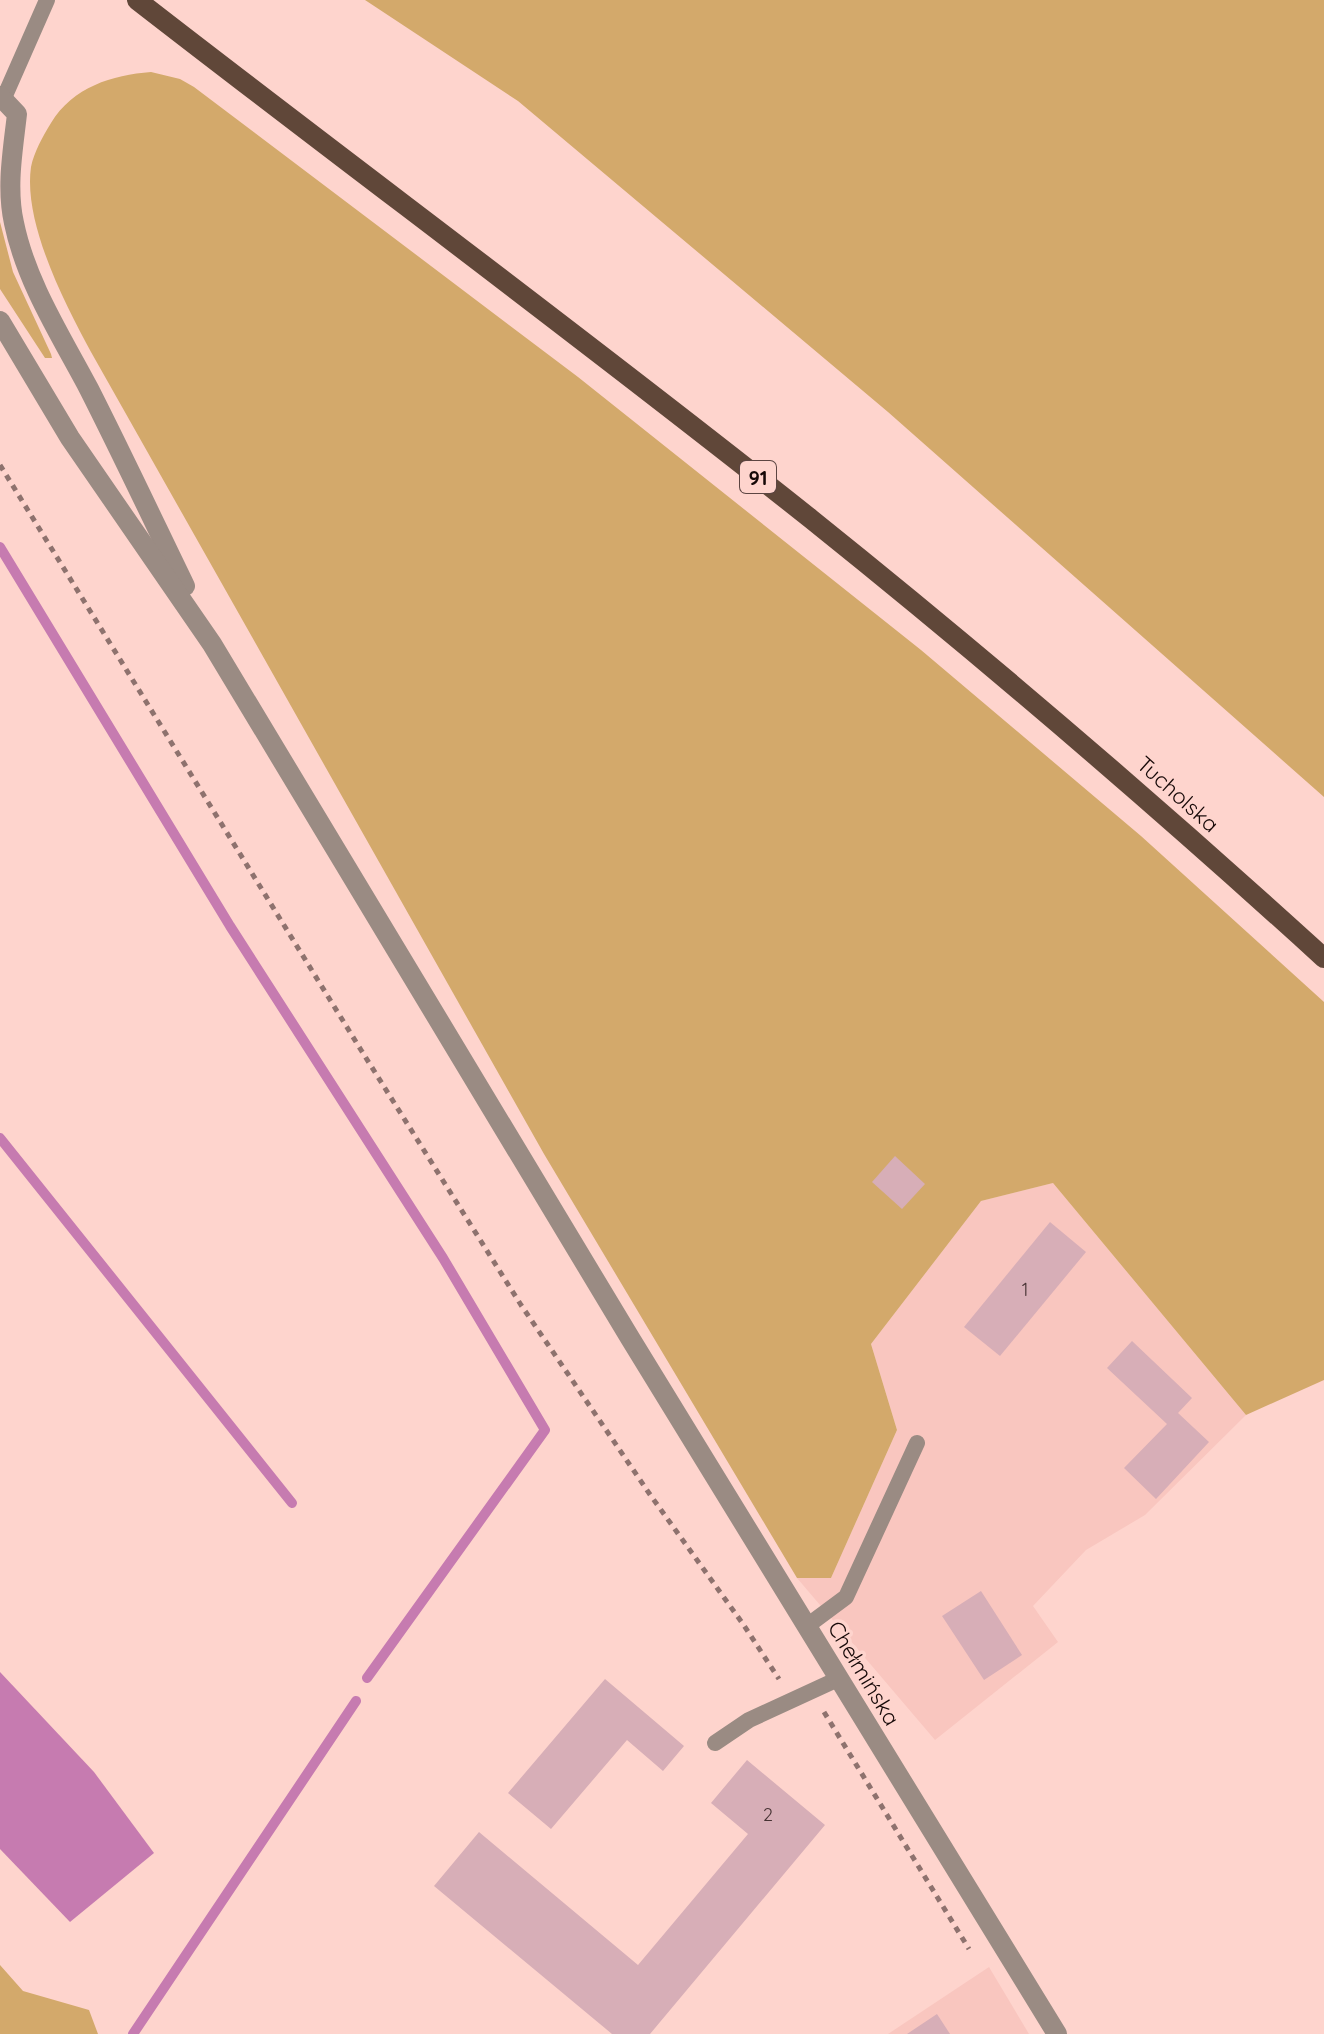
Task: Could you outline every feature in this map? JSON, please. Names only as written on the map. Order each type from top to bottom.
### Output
[{"type":"main road","name":"Tucholska","points":[[137,0],[848,549],[1147,798],[1324,958]]},
{"type":"street","points":[[2,98],[17,114],[10,196],[21,248],[37,289],[114,438],[212,644]]},
{"type":"street","points":[[0,321],[70,438],[212,644]]},
{"type":"street","name":"Chełmińska","points":[[212,644],[630,1338],[1057,2034]]},
{"type":"lane","points":[[2,98],[47,0]]},
{"type":"lane","points":[[807,1626],[846,1597],[917,1443]]},
{"type":"lane","points":[[715,1743],[749,1720],[838,1679]]},
{"type":"path","points":[[0,465],[521,1305],[792,1699]]},
{"type":"path","points":[[811,1691],[976,1960]]},
{"type":"shaded area","points":[[365,0],[1324,0],[1324,797],[888,412],[518,101]]},
{"type":"shaded area","points":[[151,72],[180,79],[194,87],[578,377],[921,650],[1141,836],[1324,1002],[1324,1380],[1246,1415],[1053,1183],[981,1201],[871,1344],[897,1430],[831,1578],[797,1578],[544,1154],[91,352],[58,287],[33,213],[31,167],[37,150],[48,128],[70,100],[108,80]]},
{"type":"shaded area","points":[[0,222],[13,272],[52,358],[45,358],[0,289]]},
{"type":"shaded area","points":[[1053,1183],[1246,1415],[1145,1515],[1086,1550],[1033,1606],[1058,1642],[935,1740],[797,1578],[831,1578],[897,1430],[871,1344],[981,1201]]},
{"type":"shaded area","points":[[0,1672],[94,1772],[154,1853],[70,1922],[0,1849]]},
{"type":"shaded area","points":[[0,1965],[23,1991],[89,2010],[98,2034],[0,2034]]},
{"type":"shaded area","points":[[989,1967],[1029,2034],[888,2034]]},
{"type":"building","points":[[895,1156],[925,1184],[902,1209],[872,1182]]},
{"type":"building","points":[[1050,1222],[1086,1252],[1000,1356],[964,1327]]},
{"type":"building","points":[[1132,1341],[1192,1398],[1178,1413],[1209,1442],[1156,1499],[1124,1468],[1167,1424],[1107,1368]]},
{"type":"building","points":[[981,1591],[1022,1655],[984,1680],[942,1616]]},
{"type":"building","points":[[605,1679],[684,1746],[663,1771],[627,1740],[551,1829],[508,1793]]},
{"type":"building","points":[[747,1760],[825,1825],[650,2034],[612,2034],[434,1886],[479,1832],[638,1965],[748,1834],[711,1803]]},
{"type":"building","points":[[937,2014],[950,2034],[907,2034]]},
{"type":"waterway","points":[[0,547],[230,926],[443,1258],[545,1430],[367,1678]]},
{"type":"waterway","points":[[0,1138],[292,1503]]},
{"type":"waterway","points":[[133,2034],[356,1701]]}]
